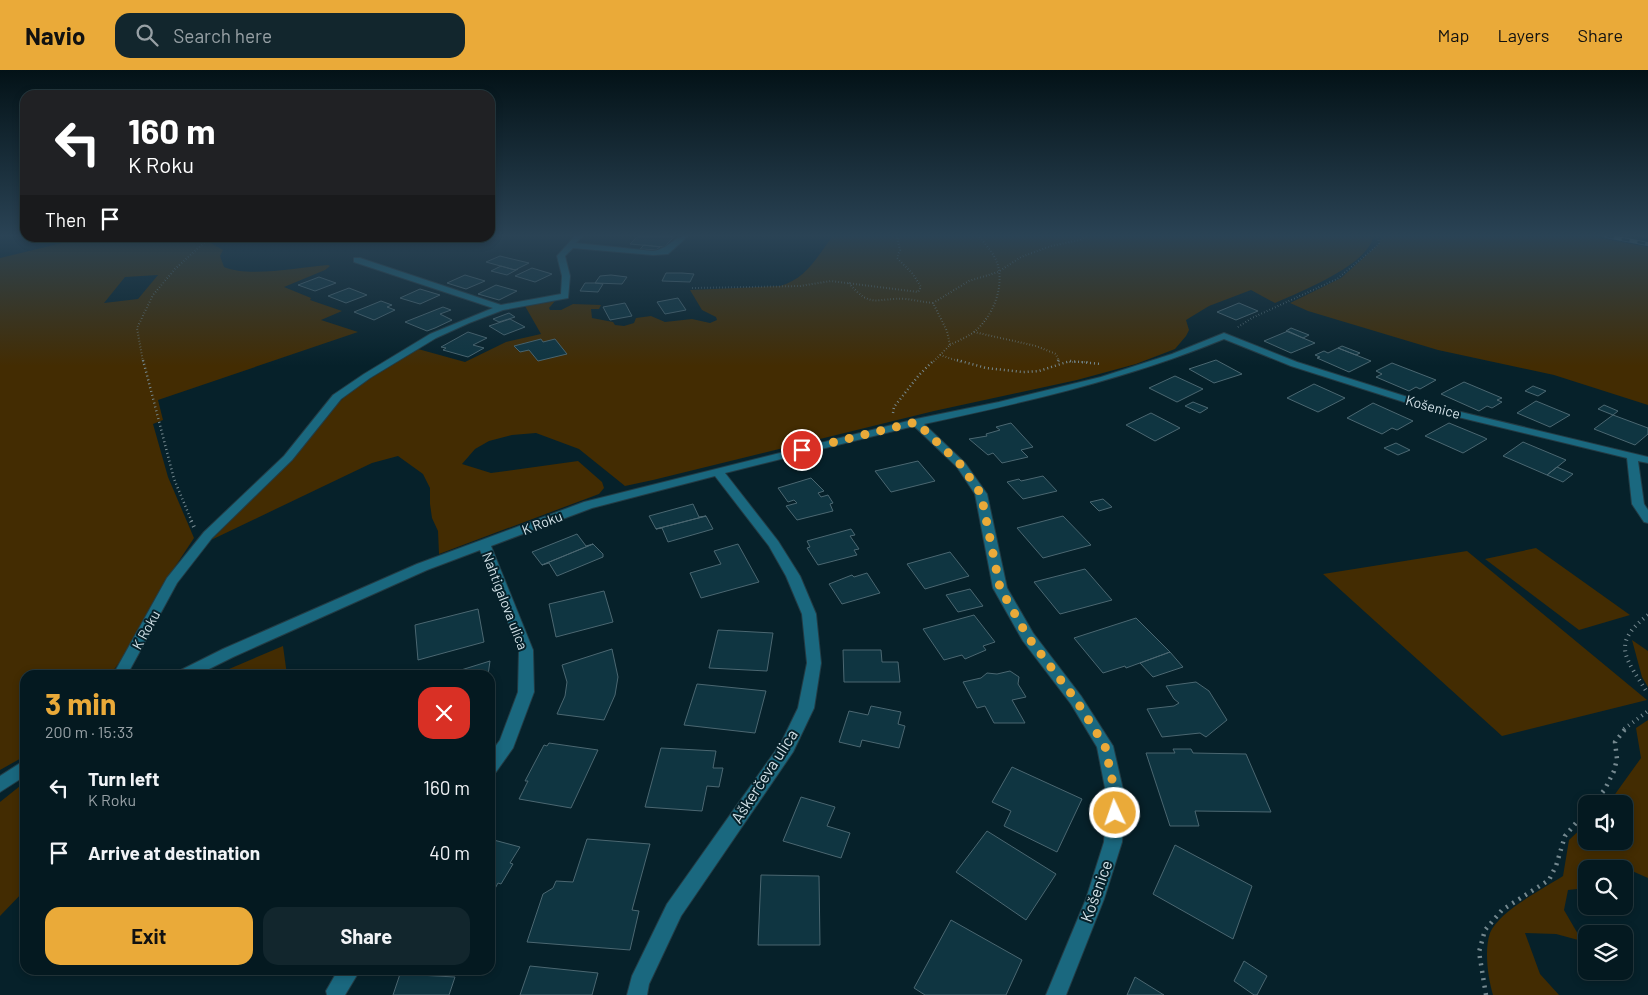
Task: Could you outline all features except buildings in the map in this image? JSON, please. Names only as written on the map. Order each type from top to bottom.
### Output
[{"type":"street","points":[[415,279],[500,308]]},
{"type":"street","name":"K Roku","points":[[123,670],[172,581],[208,535],[288,458],[337,397],[367,376],[433,336],[500,308],[565,296],[566,279]]},
{"type":"street","name":"K Roku","points":[[194,670],[422,567],[588,506],[916,422],[999,406],[1104,379],[1176,356],[1224,336]]},
{"type":"street","name":"Košenice","points":[[1224,336],[1294,364],[1416,403],[1648,460]]},
{"type":"street","name":"Košenice","points":[[916,422],[961,465],[981,494],[1000,588],[1028,637],[1076,700],[1105,746],[1116,798],[1113,842],[1095,899],[1056,995]]},
{"type":"street","points":[[1632,456],[1638,504],[1648,520]]},
{"type":"street","name":"Aškerčeva ulica","points":[[637,995],[639,982],[674,910],[787,746],[806,708],[814,663],[809,614],[793,576],[774,544],[718,472]]},
{"type":"street","name":"Nahtigalova ulica","points":[[484,545],[526,650],[526,692],[507,743],[495,760]]},
{"type":"street","points":[[0,785],[20,771]]},
{"type":"street","points":[[336,991],[347,975]]},
{"type":"path","points":[[166,279],[153,295],[137,328],[147,380],[174,479],[195,530],[208,535]]},
{"type":"path","points":[[692,288],[800,286],[831,282],[918,292],[921,287],[917,279]]},
{"type":"path","points":[[849,283],[859,296],[873,301],[885,302],[904,299],[933,303],[975,279]]},
{"type":"path","points":[[892,418],[894,407],[919,375],[950,345],[974,332],[992,312],[999,279]]},
{"type":"path","points":[[1224,336],[1252,318],[1337,279]]},
{"type":"path","points":[[933,303],[947,331],[950,345]]},
{"type":"path","points":[[974,332],[1036,346],[1056,354],[1058,363]]},
{"type":"path","points":[[939,354],[962,362],[1013,370],[1041,371],[1058,363],[1078,360],[1105,366]]},
{"type":"path","points":[[1648,615],[1636,622],[1626,634],[1624,643],[1629,662],[1648,694]]},
{"type":"path","points":[[1601,795],[1615,769],[1617,758],[1614,746],[1616,738],[1630,724],[1648,711]]},
{"type":"path","points":[[1486,995],[1478,967],[1482,932],[1498,911],[1548,880],[1559,861],[1563,842],[1571,826],[1578,819]]},
{"type":"shaded area","points":[[0,279],[123,279],[104,303],[138,299],[155,279],[303,279],[284,287],[311,298],[310,300],[342,311],[321,320],[358,332],[158,400],[163,420],[153,424],[168,477],[194,538],[167,579],[124,656],[114,670],[20,670],[20,759],[0,770]]},
{"type":"shaded area","points":[[795,279],[1326,279],[1275,303],[1251,290],[1209,306],[1186,320],[1189,330],[1175,349],[1136,364],[1077,380],[934,411],[625,486],[579,449],[536,433],[512,435],[489,441],[475,449],[462,464],[491,473],[578,461],[602,482],[604,488],[599,494],[439,554],[438,531],[432,518],[430,504],[430,488],[423,474],[398,456],[372,463],[211,540],[301,449],[326,416],[350,391],[418,349],[465,362],[506,342],[541,334],[525,306],[555,301],[549,308],[550,310],[561,310],[573,304],[601,305],[599,309],[591,309],[592,318],[613,322],[615,325],[624,326],[634,323],[636,318],[651,316],[665,322],[692,319],[710,323],[717,320],[716,317],[702,310],[690,290],[780,286]]},
{"type":"shaded area","points":[[1339,279],[1648,279],[1648,405],[1554,375],[1438,350],[1308,311],[1290,303]]},
{"type":"shaded area","points":[[1536,548],[1630,615],[1579,630],[1485,559]]},
{"type":"shaded area","points":[[1467,551],[1647,700],[1502,736],[1323,574]]},
{"type":"shaded area","points":[[1632,640],[1648,651],[1648,687],[1642,677]]},
{"type":"shaded area","points":[[283,646],[286,670],[227,670]]},
{"type":"shaded area","points":[[1648,720],[1648,878],[1633,871],[1633,860],[1578,860],[1578,889],[1568,890],[1564,910],[1578,934],[1578,940],[1556,934],[1525,933],[1540,974],[1559,995],[1493,995],[1487,956],[1490,933],[1502,917],[1522,901],[1563,876],[1569,840],[1578,832],[1578,850],[1633,850],[1633,795],[1614,795],[1641,758],[1636,728]]},
{"type":"shaded area","points":[[20,786],[20,895],[0,916],[0,802]]},
{"type":"route","points":[[802,450],[916,422],[961,465],[981,494],[1000,588],[1028,637],[1076,700],[1105,746],[1116,798],[1115,813]]}]
